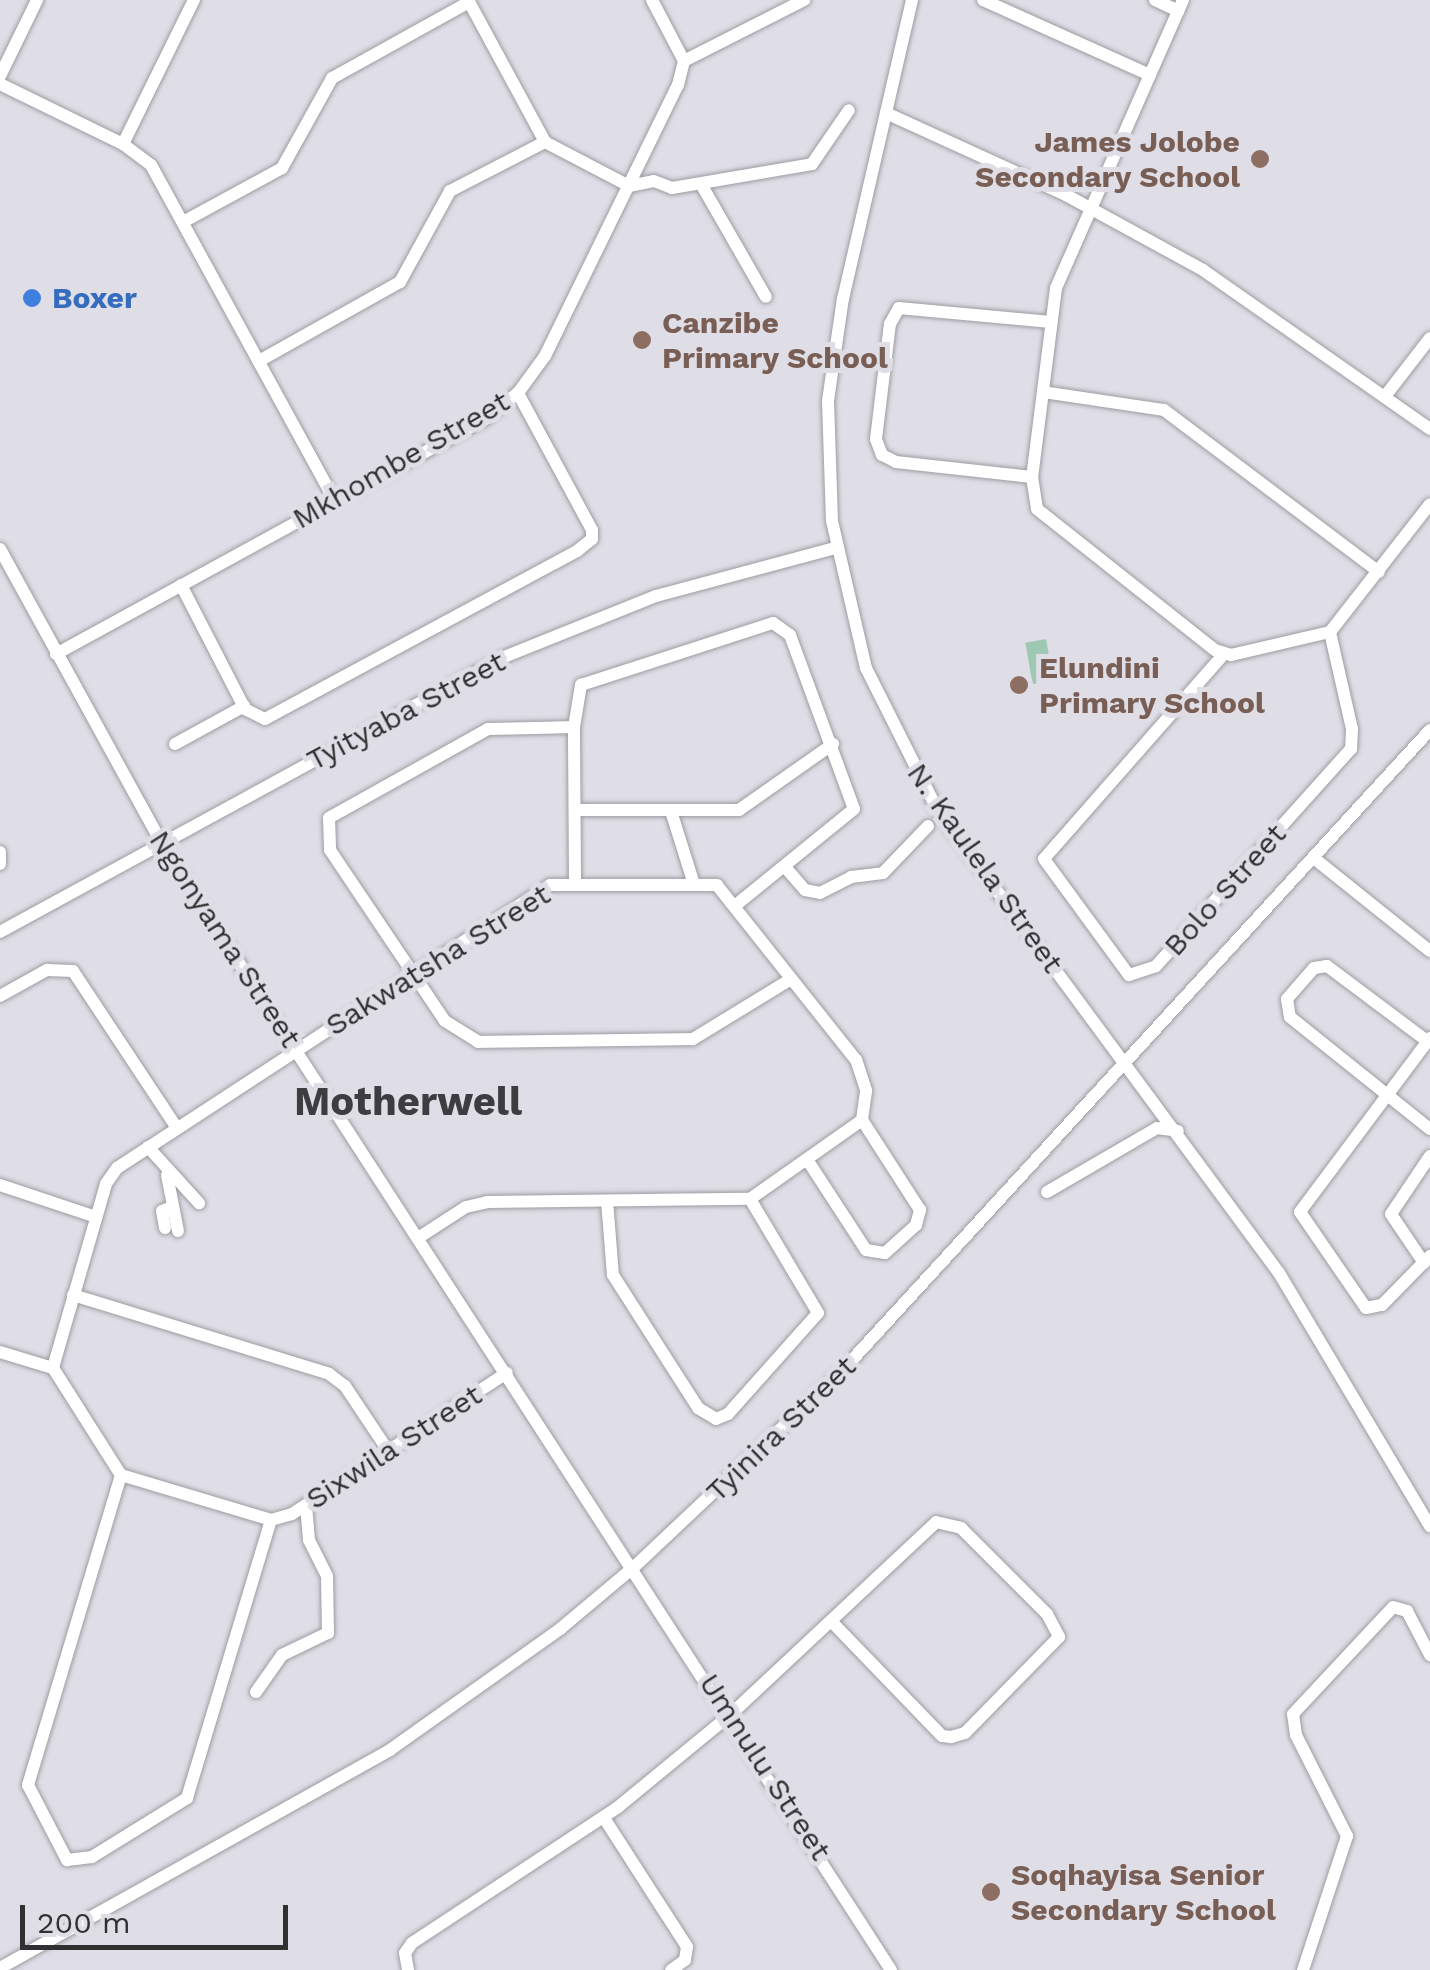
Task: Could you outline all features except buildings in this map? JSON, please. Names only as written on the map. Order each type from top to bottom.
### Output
[{"type":"street","points":[[0,76],[37,0]]},
{"type":"street","points":[[123,144],[194,0]]},
{"type":"street","points":[[652,0],[684,61],[804,0]]},
{"type":"street","name":"N. Kaulela Street","points":[[912,0],[832,366],[828,468],[835,548],[866,668],[917,778],[1279,1274],[1430,1526]]},
{"type":"street","points":[[983,0],[1150,74]]},
{"type":"street","points":[[1155,0],[1181,5],[1060,272],[1050,322],[1032,477],[1033,500],[1044,517],[1222,654],[1330,632],[1430,504]]},
{"type":"street","points":[[182,222],[282,168],[332,78],[469,1],[545,142],[629,186],[701,184],[812,164],[849,110]]},
{"type":"street","name":"Mkhombe Street","points":[[56,654],[488,417],[518,393],[539,367],[629,186],[684,61]]},
{"type":"street","points":[[0,84],[123,144],[151,165],[335,501]]},
{"type":"street","points":[[886,114],[1090,207],[1250,299],[1430,429]]},
{"type":"street","points":[[258,361],[400,282],[450,191],[545,142]]},
{"type":"street","points":[[701,184],[766,297]]},
{"type":"street","points":[[1032,477],[888,459],[876,446],[880,400],[890,324],[904,306],[1050,322]]},
{"type":"street","points":[[1386,395],[1430,338]]},
{"type":"street","points":[[1043,392],[1164,410],[1379,572]]},
{"type":"street","points":[[181,585],[244,706],[253,718],[272,717],[588,543],[589,523],[518,393]]},
{"type":"street","name":"Tyityaba Street","points":[[0,932],[543,640],[670,592],[835,548]]},
{"type":"street","name":"Ngonyama Street","points":[[0,549],[162,844],[634,1567]]},
{"type":"street","points":[[576,880],[574,727],[579,689],[587,681],[773,623],[790,635],[854,810],[737,904]]},
{"type":"street","name":"Bolo Street","points":[[1222,654],[1044,859],[1129,975],[1156,966],[1350,749],[1352,729],[1330,632]]},
{"type":"street","points":[[175,744],[244,706]]},
{"type":"street","points":[[574,727],[488,729],[329,818],[330,850],[445,1021],[464,1036],[527,1043],[693,1040],[791,979]]},
{"type":"street","name":"Tyinira Street","points":[[0,1968],[390,1750],[560,1629],[634,1567],[820,1394],[1128,1064],[1430,730]]},
{"type":"street","points":[[576,810],[751,806],[833,744]]},
{"type":"street","points":[[670,810],[693,880]]},
{"type":"street","points":[[785,867],[805,890],[820,892],[850,877],[883,873],[928,826]]},
{"type":"street","points":[[0,852],[0,864]]},
{"type":"street","points":[[1315,859],[1430,951]]},
{"type":"street","name":"Sakwatsha Street","points":[[296,1050],[535,893],[576,880],[693,880],[717,886],[737,904],[856,1060],[866,1090],[862,1120]]},
{"type":"street","points":[[1430,1129],[1388,1095],[1290,1017],[1287,999],[1314,968],[1327,966],[1428,1040],[1388,1095],[1300,1212],[1366,1308],[1382,1305],[1427,1259],[1390,1214],[1430,1156]]},
{"type":"street","points":[[0,996],[47,970],[73,971],[177,1128]]},
{"type":"street","points":[[53,1368],[110,1175],[296,1050]]},
{"type":"street","points":[[418,1238],[478,1204],[750,1198],[862,1120],[920,1210],[916,1225],[885,1254],[866,1250],[808,1161]]},
{"type":"street","points":[[1046,1192],[1156,1128],[1178,1131]]},
{"type":"street","points":[[148,1147],[168,1175],[198,1203]]},
{"type":"street","points":[[168,1175],[172,1207],[162,1211],[171,1229]]},
{"type":"street","points":[[0,1185],[96,1218]]},
{"type":"street","points":[[607,1201],[612,1275],[698,1408],[716,1419],[728,1414],[818,1313],[750,1198]]},
{"type":"street","points":[[73,1295],[329,1374],[345,1386],[389,1452]]},
{"type":"street","points":[[0,1352],[53,1368],[121,1476],[28,1784],[67,1860],[92,1857],[187,1798],[271,1520]]},
{"type":"street","name":"Sixwila Street","points":[[121,1476],[271,1520],[306,1505],[507,1373]]},
{"type":"street","points":[[256,1692],[282,1656],[328,1632],[328,1576],[310,1540],[306,1505]]},
{"type":"street","points":[[407,1965],[412,1943],[604,1818],[730,1715],[941,1520],[962,1528],[1058,1630],[1053,1647],[966,1732],[942,1736],[832,1622]]},
{"type":"street","name":"Umnulu Street","points":[[634,1567],[892,1970]]},
{"type":"street","points":[[1303,1970],[1347,1836],[1296,1736],[1294,1714],[1393,1607],[1407,1611],[1430,1655]]},
{"type":"street","points":[[604,1818],[687,1947],[685,1960],[672,1970]]},
{"type":"green space","points":[[1046,639],[1053,680],[1033,684],[1025,643]]},
{"type":"place","name":"James Jolobe Secondary School","points":[[1260,159]]},
{"type":"place","name":"Boxer","points":[[32,298]]},
{"type":"place","name":"Canzibe Primary School","points":[[642,340]]},
{"type":"place","name":"Elundini Primary School","points":[[1019,685]]},
{"type":"place","name":"Soqhayisa Senior Secondary School","points":[[991,1892]]},
{"type":"district","name":"Motherwell","points":[[408,1102]]}]
